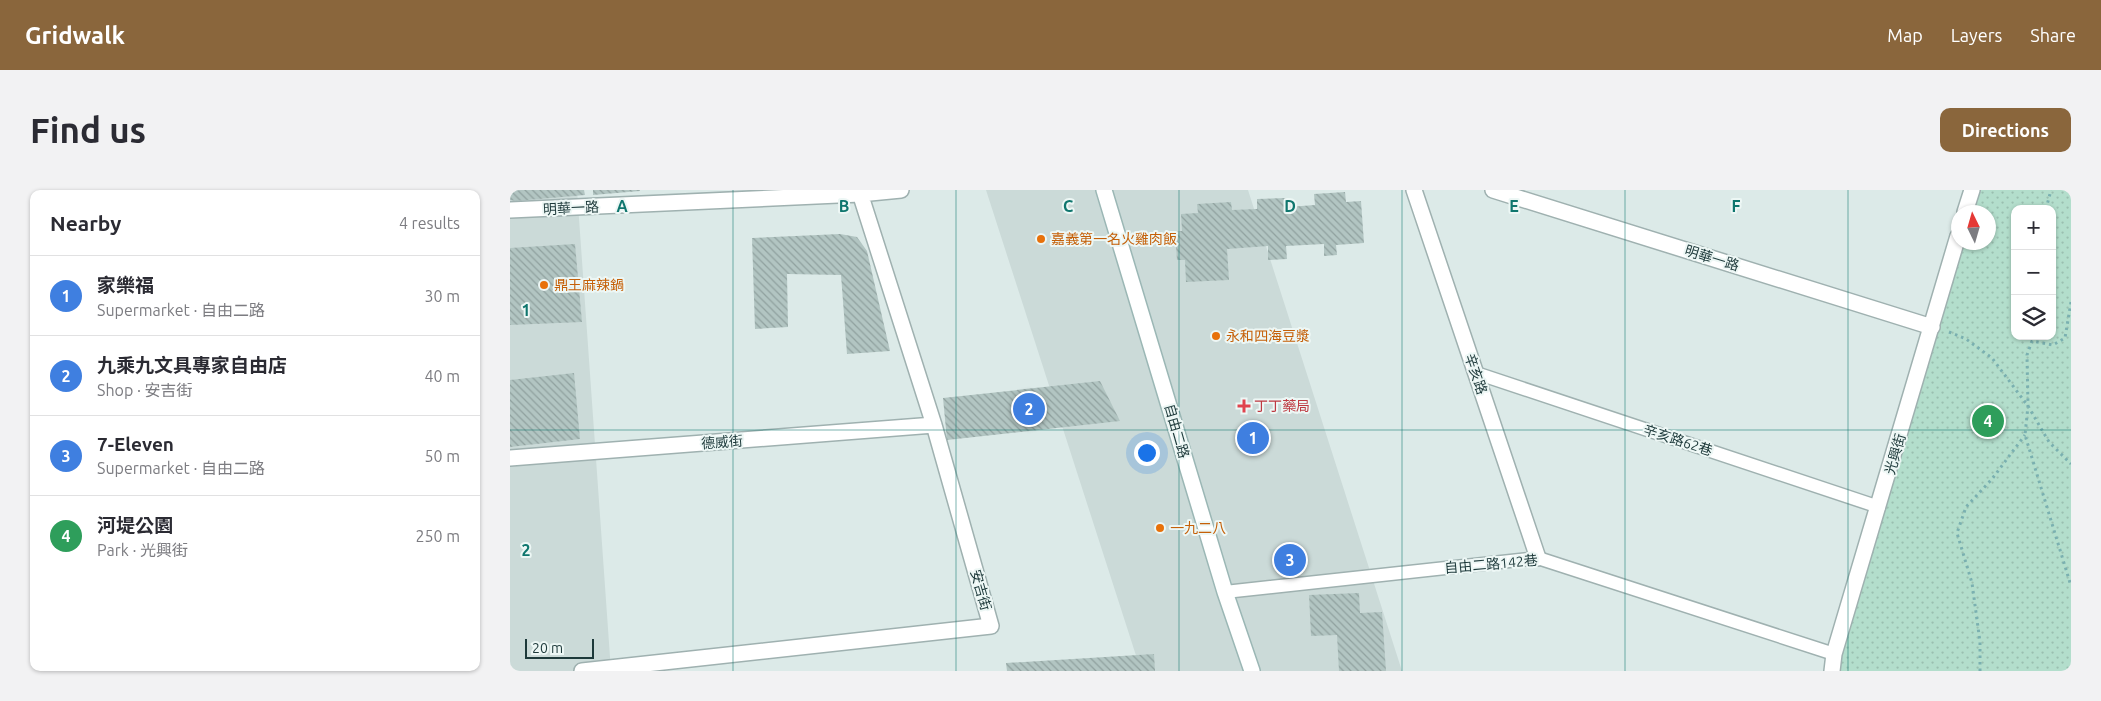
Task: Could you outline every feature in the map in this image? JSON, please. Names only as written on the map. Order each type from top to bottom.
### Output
[{"type":"street","name":"明華一路","points":[[510,210],[901,190]]},
{"type":"street","name":"自由二路","points":[[1104,190],[1225,592],[1252,671]]},
{"type":"street","name":"辛亥路","points":[[1414,190],[1538,558]]},
{"type":"street","name":"明華一路","points":[[1493,190],[1932,327]]},
{"type":"street","points":[[1968,205],[1972,190]]},
{"type":"street","name":"安吉街","points":[[582,671],[991,626],[934,425],[859,192]]},
{"type":"street","name":"光興街","points":[[1832,671],[1834,654],[1954,250]]},
{"type":"street","name":"德威街","points":[[510,458],[934,425]]},
{"type":"lane","name":"辛亥路62巷","points":[[1476,373],[1879,507]]},
{"type":"lane","name":"自由二路142巷","points":[[1225,592],[1538,558],[1834,654]]},
{"type":"path","points":[[2047,205],[2051,190]]},
{"type":"path","points":[[2071,302],[2065,338],[2053,345],[2032,341],[2027,355],[2028,406],[2025,435],[2071,586]]},
{"type":"path","points":[[1932,327],[1966,339],[1992,358],[2028,406],[2049,442],[2071,464]]},
{"type":"path","points":[[1980,671],[1980,642],[1972,583],[1957,533],[1966,507],[1992,478],[2025,435]]},
{"type":"shaded area","points":[[510,190],[577,190],[611,671],[510,671]]},
{"type":"shaded area","points":[[986,190],[1248,190],[1402,671],[1141,671]]},
{"type":"green space","points":[[1972,190],[2071,190],[2071,671],[1832,671],[1956,250],[1996,250],[1996,205],[1967,205]]},
{"type":"building","points":[[510,190],[584,190],[585,195],[516,201],[510,200]]},
{"type":"building","points":[[593,190],[640,190],[640,191],[593,195]]},
{"type":"building","points":[[1345,192],[1346,202],[1361,201],[1364,243],[1336,245],[1337,255],[1324,256],[1324,244],[1286,246],[1287,259],[1268,260],[1268,246],[1227,249],[1229,280],[1186,282],[1185,260],[1177,260],[1175,231],[1182,231],[1181,214],[1198,213],[1197,204],[1231,202],[1232,210],[1257,209],[1257,199],[1287,198],[1288,207],[1315,205],[1314,194]]},
{"type":"building","points":[[840,234],[857,237],[867,251],[890,351],[847,354],[841,275],[787,274],[788,327],[755,329],[752,238]]},
{"type":"building","name":"鼎王麻辣鍋","points":[[575,244],[582,322],[510,325],[510,248]]},
{"type":"building","points":[[574,373],[580,439],[510,447],[510,380]]},
{"type":"building","points":[[1100,381],[1120,421],[947,440],[943,398]]},
{"type":"building","points":[[1359,593],[1360,613],[1382,612],[1386,671],[1339,671],[1337,635],[1311,636],[1309,595]]},
{"type":"building","points":[[1154,654],[1155,671],[1007,671],[1006,663]]},
{"type":"place","name":"嘉義第一名火雞肉飯","points":[[1041,239]]},
{"type":"place","name":"鼎王麻辣鍋","points":[[544,285]]},
{"type":"place","name":"永和四海豆漿","points":[[1216,336]]},
{"type":"place","name":"丁丁藥局","points":[[1244,406]]},
{"type":"place","name":"九乘九文具專家自由店","points":[[1029,409]]},
{"type":"place","name":"河堤公園","points":[[1988,421]]},
{"type":"place","name":"家樂福","points":[[1253,438]]},
{"type":"place","name":"一九二八","points":[[1160,528]]},
{"type":"place","name":"7-Eleven","points":[[1290,560]]}]
